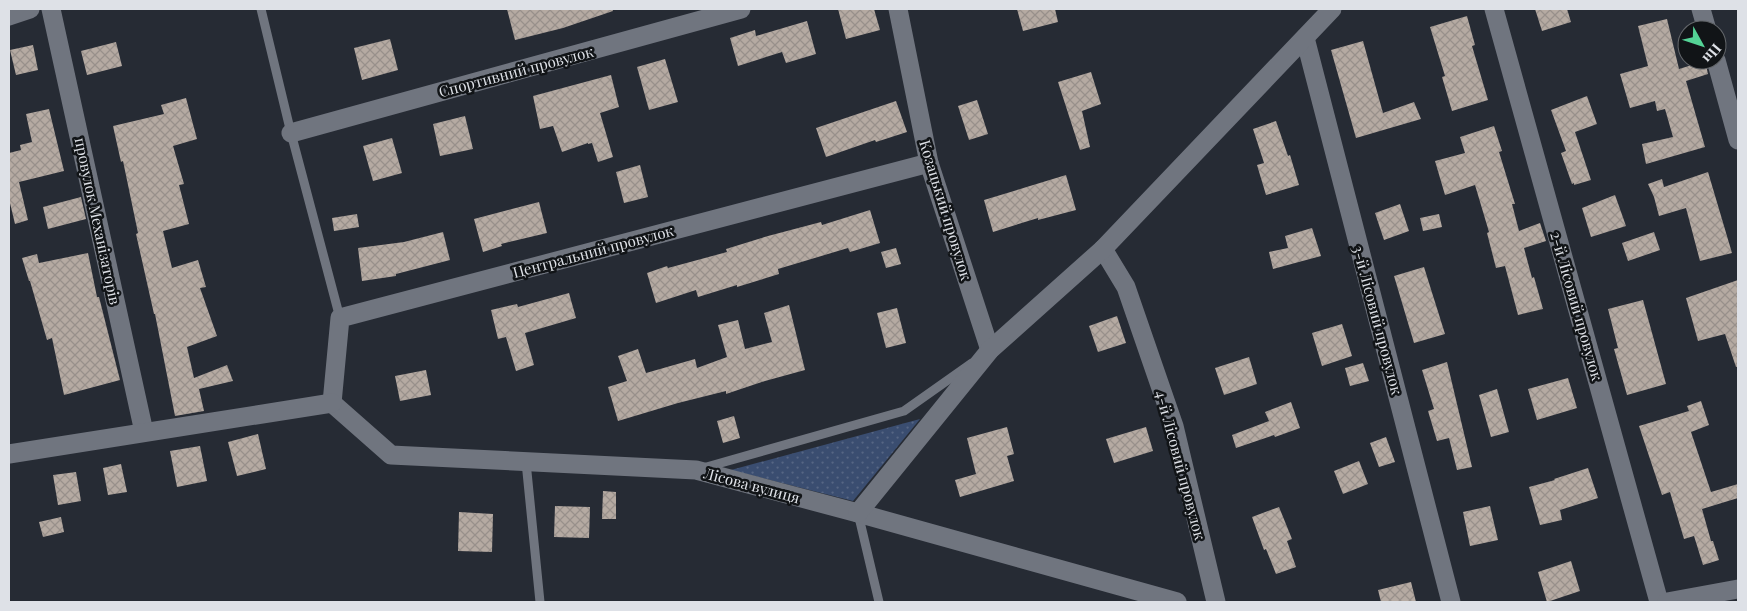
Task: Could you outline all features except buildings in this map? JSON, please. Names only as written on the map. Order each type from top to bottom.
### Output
[{"type":"street","points":[[9,16],[30,9]]},
{"type":"street","name":"провулок Механізаторів","points":[[51,9],[144,432]]},
{"type":"street","name":"Спортивний провулок","points":[[291,133],[741,9]]},
{"type":"street","name":"Козацький провулок","points":[[898,9],[929,163],[990,350]]},
{"type":"street","points":[[858,513],[990,350],[1103,250],[1332,9]]},
{"type":"street","name":"2-й Лісовий провулок","points":[[1494,9],[1660,602]]},
{"type":"street","name":"3-й Лісовий провулок","points":[[1305,38],[1451,602]]},
{"type":"street","points":[[1719,70],[1738,140]]},
{"type":"street","name":"Центральний провулок","points":[[340,318],[929,163]]},
{"type":"street","name":"4-й Лісовий провулок","points":[[1103,250],[1126,287],[1174,426],[1216,602]]},
{"type":"street","points":[[9,454],[332,404],[340,318]]},
{"type":"street","name":"Лісова вулиця","points":[[332,404],[391,455],[696,470],[858,513],[1160,600],[1177,602]]},
{"type":"street","points":[[1667,602],[1738,589]]},
{"type":"lane","points":[[261,9],[291,133],[340,318]]},
{"type":"lane","points":[[696,470],[904,411],[990,350]]},
{"type":"lane","points":[[526,462],[540,602]]},
{"type":"lane","points":[[858,513],[879,602]]},
{"type":"shaded area","points":[[920,419],[853,501],[731,470]]}]
